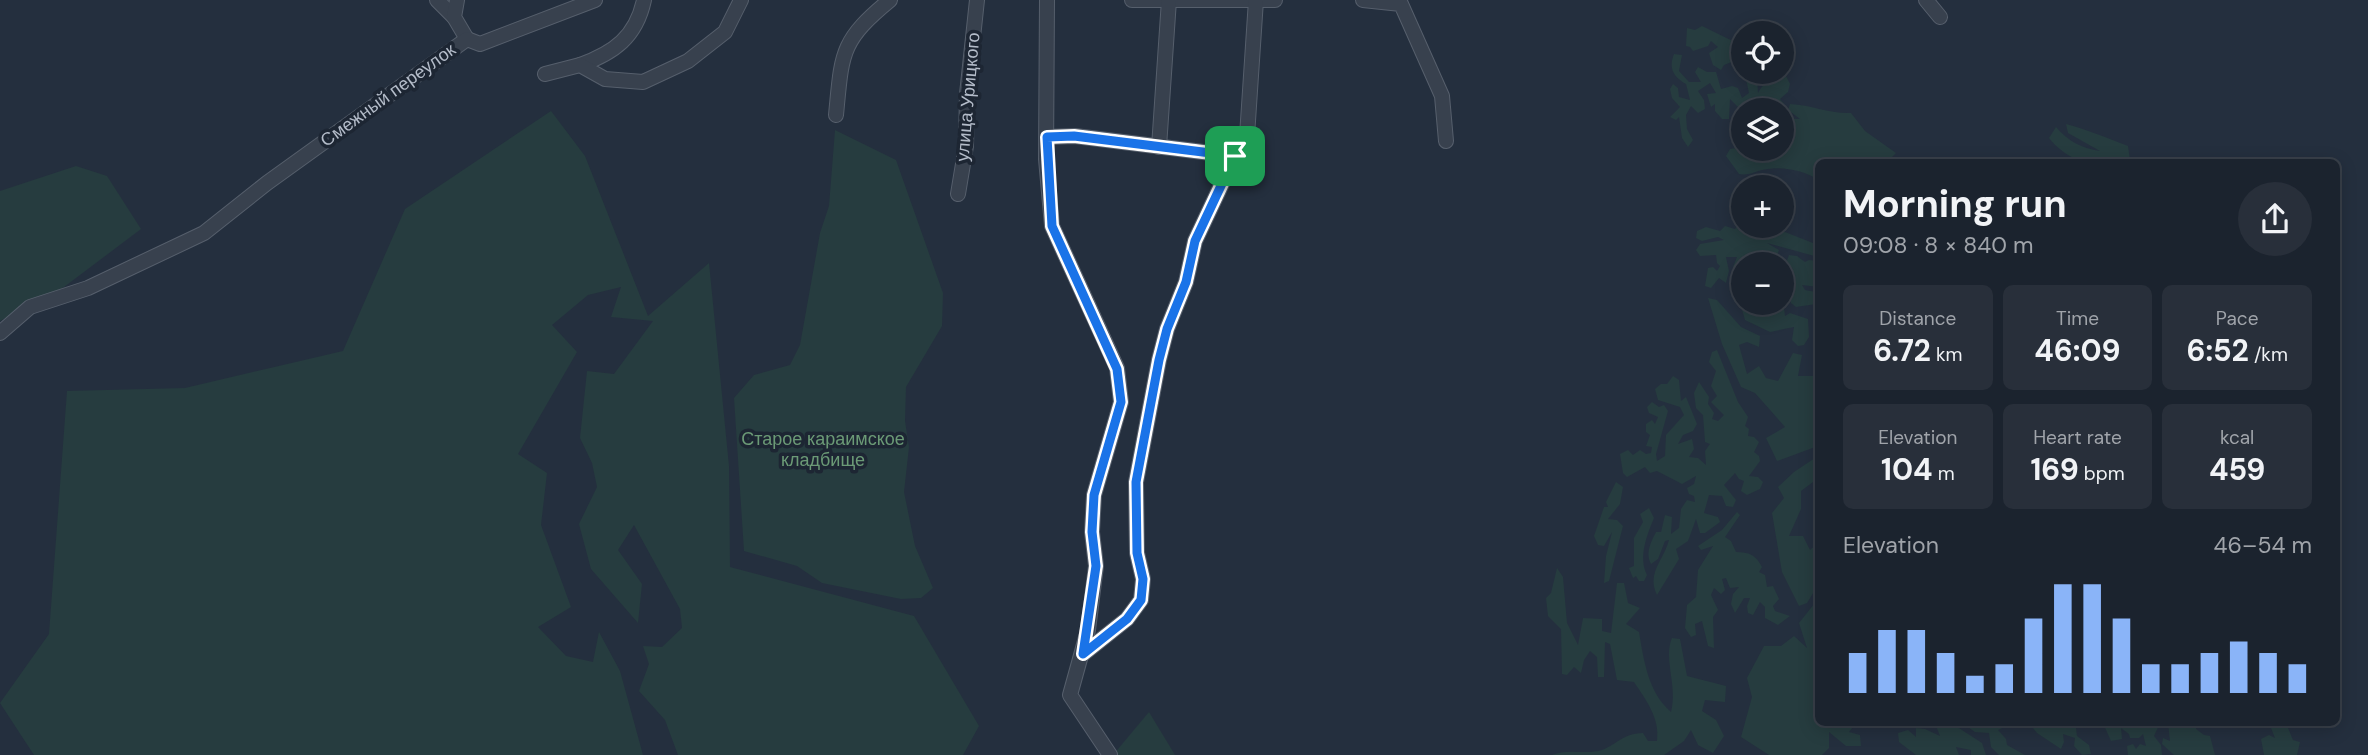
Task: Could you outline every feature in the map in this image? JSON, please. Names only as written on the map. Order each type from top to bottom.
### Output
[{"type":"street","points":[[437,0],[454,17],[467,39]]},
{"type":"street","points":[[454,17],[457,0]]},
{"type":"street","name":"Смежный переулок","points":[[0,333],[30,307],[88,288],[204,233],[267,183],[467,39],[480,44],[595,0]]},
{"type":"street","points":[[545,75],[606,56],[622,43],[637,20],[644,0]]},
{"type":"street","points":[[580,65],[605,79],[643,82],[688,61],[725,32],[741,0]]},
{"type":"street","points":[[836,115],[841,65],[847,42],[866,20],[889,0]]},
{"type":"street","name":"улица Урицкого","points":[[958,194],[966,146],[967,94],[977,0]]},
{"type":"street","points":[[1046,0],[1047,137],[1052,226],[1117,369],[1121,402],[1094,495],[1092,532],[1096,566],[1083,654],[1070,695],[1110,755]]},
{"type":"street","points":[[1132,0],[1275,0]]},
{"type":"street","points":[[1083,654],[1127,619],[1141,600],[1143,579],[1137,553],[1136,482],[1159,360],[1167,329],[1186,282],[1195,241],[1248,136],[1256,0]]},
{"type":"street","points":[[1363,0],[1401,4],[1442,96],[1446,141]]},
{"type":"street","points":[[1926,0],[1940,16]]},
{"type":"street","points":[[1158,147],[1169,1]]},
{"type":"street","points":[[1047,137],[1074,136],[1158,147],[1239,153]]},
{"type":"green space","points":[[1702,26],[1731,40],[1731,62],[1721,70],[1713,65],[1709,53],[1718,47],[1711,41],[1708,46],[1693,51],[1686,46],[1687,28],[1695,30]]},
{"type":"green space","points":[[1674,54],[1682,55],[1679,71],[1689,82],[1701,82],[1695,72],[1698,67],[1707,72],[1716,72],[1721,89],[1732,86],[1738,88],[1742,98],[1730,99],[1729,119],[1722,119],[1715,111],[1715,104],[1711,107],[1707,94],[1716,93],[1710,83],[1698,91],[1704,100],[1705,109],[1698,113],[1691,106],[1686,115],[1687,129],[1693,140],[1688,147],[1682,138],[1679,117],[1676,120],[1670,117],[1680,107],[1672,98],[1670,89],[1673,84],[1678,88],[1679,97],[1690,100],[1686,84],[1673,72]]},
{"type":"green space","points":[[1747,84],[1757,84],[1758,93],[1766,84],[1790,84],[1788,92],[1781,98],[1742,98],[1749,93]]},
{"type":"green space","points":[[1794,104],[1851,113],[1865,131],[1896,153],[1890,159],[1815,159],[1815,178],[1780,168],[1739,174],[1726,156],[1731,149],[1731,161],[1794,161],[1794,119],[1800,119],[1794,114]]},
{"type":"green space","points":[[551,111],[585,156],[648,316],[709,263],[729,466],[730,567],[914,616],[979,726],[963,755],[678,755],[665,720],[639,691],[649,664],[643,646],[662,647],[682,628],[680,609],[634,525],[618,550],[642,584],[638,623],[591,569],[579,524],[597,487],[592,463],[580,438],[587,371],[614,374],[653,321],[611,317],[621,287],[588,295],[552,325],[577,352],[518,454],[547,473],[541,525],[571,607],[538,627],[566,656],[593,662],[599,632],[620,671],[643,755],[34,755],[0,703],[49,634],[67,391],[185,388],[343,351],[405,209]]},
{"type":"green space","points":[[2066,124],[2128,146],[2130,159],[2074,158],[2049,138],[2056,127],[2075,143],[2100,151],[2068,133]]},
{"type":"green space","name":"Старое караимское кладбище","points":[[835,130],[896,160],[943,293],[942,326],[906,387],[905,421],[909,447],[904,492],[915,546],[933,588],[921,598],[901,599],[822,583],[797,566],[744,551],[734,398],[754,375],[790,365],[800,345],[820,233],[829,206]]},
{"type":"green space","points":[[76,166],[107,176],[141,229],[64,287],[0,321],[0,191]]},
{"type":"green space","points":[[1725,226],[1731,228],[1731,238],[1794,238],[1794,236],[1815,244],[1815,256],[1767,243],[1778,252],[1731,252],[1731,257],[1726,257],[1729,271],[1726,283],[1719,278],[1711,288],[1705,286],[1708,268],[1713,267],[1717,271],[1720,266],[1716,255],[1700,256],[1696,250],[1700,244],[1724,240],[1718,237],[1702,241],[1696,238],[1697,231],[1706,227],[1720,231]]},
{"type":"green space","points":[[1794,256],[1805,262],[1815,261],[1815,287],[1802,285],[1805,290],[1815,292],[1815,304],[1796,307]]},
{"type":"green space","points":[[1708,298],[1717,300],[1741,327],[1760,336],[1759,347],[1747,342],[1739,345],[1747,374],[1759,366],[1766,378],[1778,381],[1793,353],[1802,355],[1798,376],[1815,376],[1815,447],[1777,461],[1766,438],[1785,427],[1755,393],[1741,387],[1722,344]]},
{"type":"green space","points":[[1794,314],[1808,319],[1809,337],[1804,345],[1798,346],[1792,340],[1794,327],[1770,332],[1745,320],[1744,315]]},
{"type":"green space","points":[[1717,350],[1738,402],[1748,417],[1745,426],[1749,429],[1748,436],[1759,442],[1754,452],[1760,461],[1749,476],[1758,477],[1763,482],[1760,489],[1747,495],[1741,491],[1744,481],[1735,473],[1724,485],[1736,500],[1733,507],[1726,506],[1722,496],[1709,495],[1704,513],[1718,517],[1720,522],[1705,533],[1700,533],[1696,519],[1688,541],[1676,549],[1679,559],[1657,595],[1654,587],[1655,573],[1669,540],[1665,541],[1658,559],[1651,564],[1651,544],[1656,532],[1661,532],[1665,515],[1672,517],[1671,534],[1679,528],[1681,509],[1687,500],[1695,502],[1694,496],[1689,494],[1687,488],[1694,484],[1696,476],[1682,484],[1657,471],[1650,473],[1645,467],[1627,477],[1623,473],[1620,454],[1628,450],[1633,455],[1640,450],[1646,454],[1651,453],[1652,447],[1646,446],[1650,435],[1646,432],[1646,424],[1652,420],[1655,424],[1658,417],[1649,413],[1647,407],[1652,402],[1659,407],[1664,405],[1668,411],[1656,454],[1657,461],[1665,456],[1666,435],[1684,415],[1680,407],[1658,400],[1655,389],[1661,384],[1667,384],[1673,376],[1679,380],[1681,401],[1686,397],[1697,424],[1693,431],[1683,435],[1678,444],[1692,439],[1694,449],[1689,457],[1698,458],[1706,465],[1705,451],[1710,444],[1705,442],[1703,415],[1696,408],[1694,393],[1699,382],[1709,397],[1708,404],[1714,413],[1712,419],[1718,421],[1724,415],[1711,402],[1717,396],[1711,386],[1716,371],[1709,362],[1712,352]]},
{"type":"green space","points":[[1815,458],[1815,482],[1801,491],[1801,509],[1789,536],[1803,536],[1810,550],[1815,546],[1815,590],[1807,603],[1799,606],[1782,572],[1772,513],[1784,498],[1778,487]]},
{"type":"green space","points":[[1616,482],[1623,487],[1620,504],[1608,519],[1617,520],[1623,526],[1609,581],[1604,583],[1606,556],[1612,532],[1604,546],[1598,545],[1594,536]]},
{"type":"green space","points":[[1649,508],[1654,518],[1643,554],[1647,575],[1644,581],[1639,581],[1636,576],[1633,578],[1629,568],[1634,566],[1634,538],[1643,522],[1640,514]]},
{"type":"green space","points":[[1737,512],[1740,515],[1725,537],[1731,541],[1736,552],[1755,557],[1762,567],[1759,572],[1765,575],[1767,587],[1773,586],[1779,599],[1773,606],[1775,611],[1790,616],[1778,625],[1765,618],[1765,607],[1760,602],[1753,615],[1748,613],[1750,598],[1744,598],[1735,613],[1731,604],[1733,594],[1739,587],[1730,588],[1726,578],[1722,579],[1725,590],[1721,594],[1714,588],[1711,595],[1718,610],[1713,617],[1714,648],[1708,646],[1702,621],[1695,624],[1696,635],[1691,637],[1685,628],[1687,605],[1696,597],[1698,570],[1713,546],[1701,550],[1698,546],[1722,530]]},
{"type":"green space","points":[[1557,568],[1563,577],[1567,623],[1578,645],[1583,618],[1602,619],[1602,631],[1611,633],[1617,583],[1624,583],[1628,603],[1640,608],[1626,624],[1639,632],[1652,686],[1671,712],[1673,693],[1669,654],[1672,638],[1680,639],[1687,676],[1726,686],[1725,702],[1705,700],[1702,711],[1716,720],[1724,736],[1713,753],[1698,745],[1691,730],[1684,741],[1664,755],[1552,755],[1602,750],[1625,737],[1643,733],[1648,741],[1657,741],[1651,710],[1634,682],[1617,680],[1610,644],[1605,642],[1604,677],[1598,677],[1597,657],[1590,651],[1584,660],[1581,673],[1574,667],[1567,675],[1562,674],[1561,629],[1548,616],[1546,598],[1551,593]]},
{"type":"green space","points":[[1815,603],[1815,726],[1854,726],[1849,732],[1860,735],[1861,746],[1846,746],[1829,732],[1829,748],[1822,755],[1769,755],[1741,737],[1752,697],[1747,678],[1764,646],[1781,646],[1794,636],[1807,648],[1799,623]]},
{"type":"green space","points":[[1149,712],[1175,755],[1113,755]]},
{"type":"green space","points":[[1936,726],[1956,726],[1982,743],[1986,755],[1971,755],[1971,750],[1956,747],[1959,755],[1916,755],[1899,742],[1898,733],[1908,730],[1916,737],[1916,728],[1940,736]]},
{"type":"green space","points":[[2007,726],[1998,730],[2006,739],[2007,745],[2025,755],[1999,755],[1991,747],[1989,733],[1975,732],[1968,727]]},
{"type":"green space","points":[[2031,726],[2074,726],[2077,736],[2089,745],[2091,754],[2082,755],[2074,746],[2075,738],[2063,734],[2061,749]]},
{"type":"green space","points":[[2104,726],[2159,726],[2154,736],[2161,745],[2162,755],[2128,755],[2127,746],[2133,744],[2136,749],[2140,744],[2146,746],[2143,734],[2139,738],[2130,738],[2121,728],[2122,739],[2111,741]]},
{"type":"green space","points":[[2168,726],[2196,726],[2204,735],[2210,736],[2215,755],[2174,755],[2162,744],[2163,738],[2170,741]]},
{"type":"green space","points":[[2270,726],[2287,726],[2293,740],[2300,742],[2297,755],[2264,755],[2261,739],[2269,735],[2275,738]]},
{"type":"route","points":[[1074,136],[1235,156],[1233,166],[1195,241],[1186,282],[1167,329],[1159,360],[1136,482],[1137,553],[1143,579],[1141,600],[1127,619],[1083,654],[1096,566],[1092,532],[1094,495],[1121,402],[1117,369],[1052,226],[1046,159],[1047,137],[1074,136]]}]
